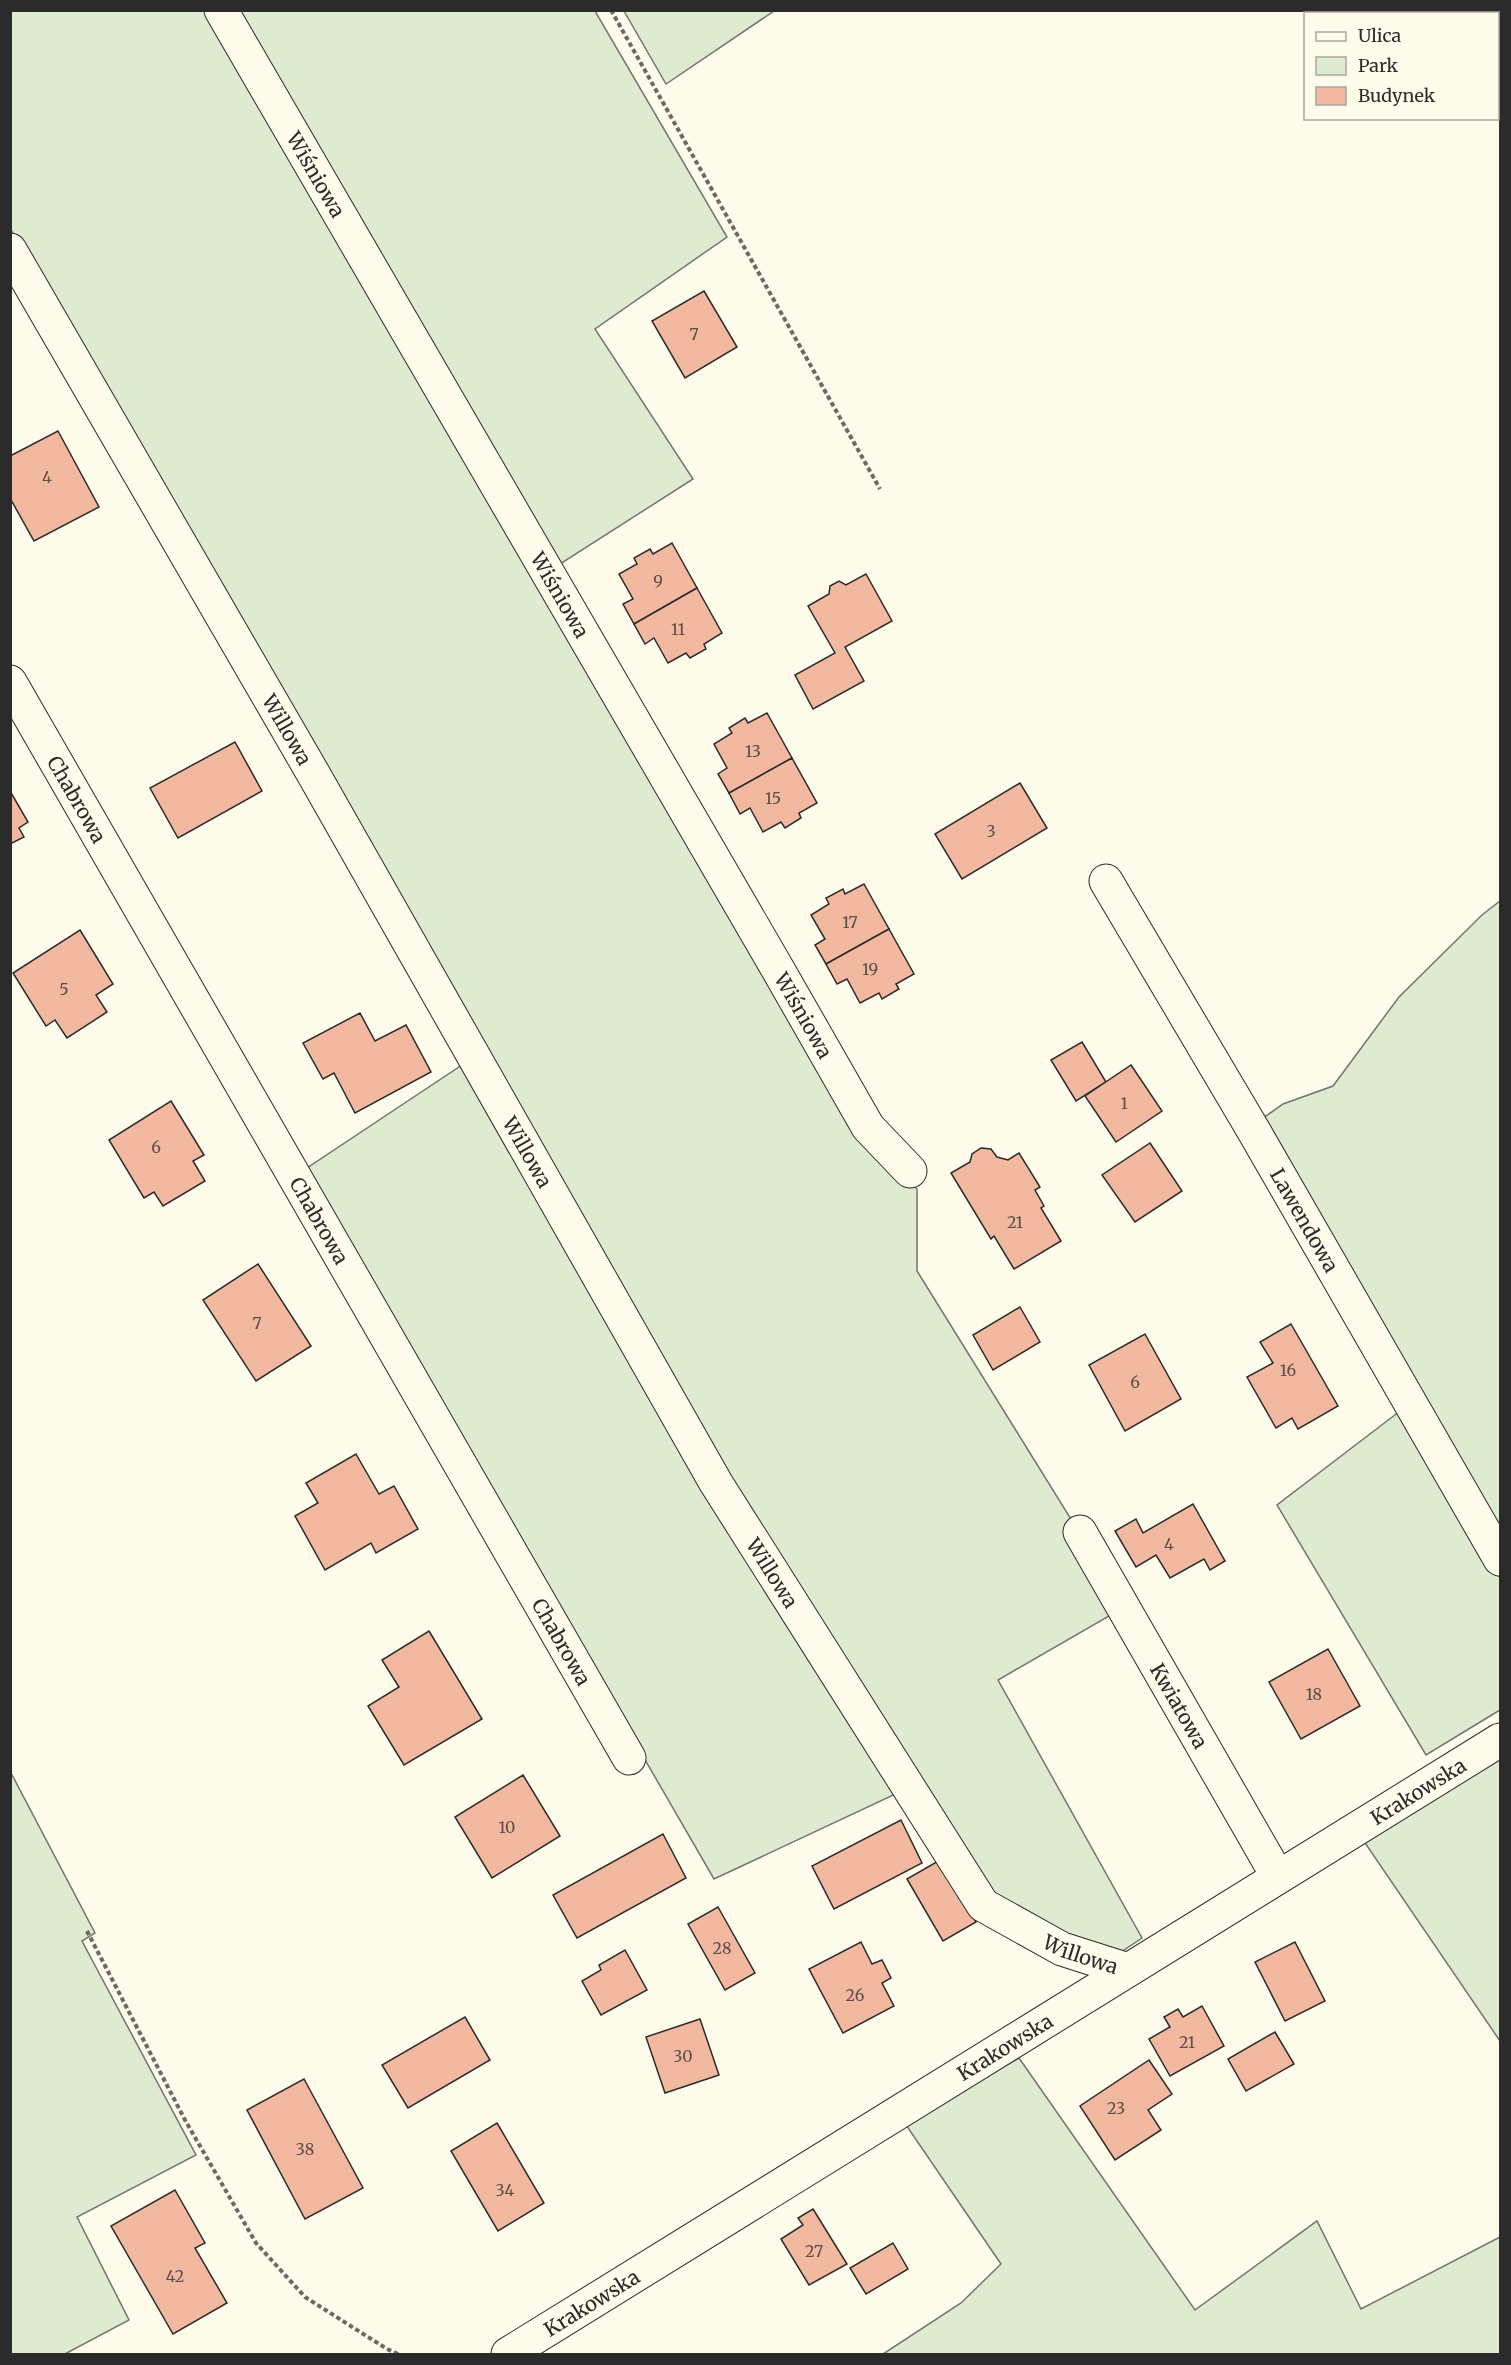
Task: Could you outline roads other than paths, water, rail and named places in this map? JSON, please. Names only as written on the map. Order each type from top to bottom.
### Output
[{"type":"street","name":"Wiśniowa","points":[[221,10],[868,1127],[910,1171]]},
{"type":"street","name":"Willowa","points":[[10,250],[308,765],[716,1483],[983,1905],[1062,1949],[1128,1970]]},
{"type":"street","name":"Chabrowa","points":[[10,682],[628,1758]]},
{"type":"street","name":"Lawendowa","points":[[1106,881],[1255,1132],[1500,1559]]},
{"type":"street","name":"Kwiatowa","points":[[1080,1532],[1278,1877]]},
{"type":"street","name":"Krakowska","points":[[508,2355],[1500,1740]]}]
